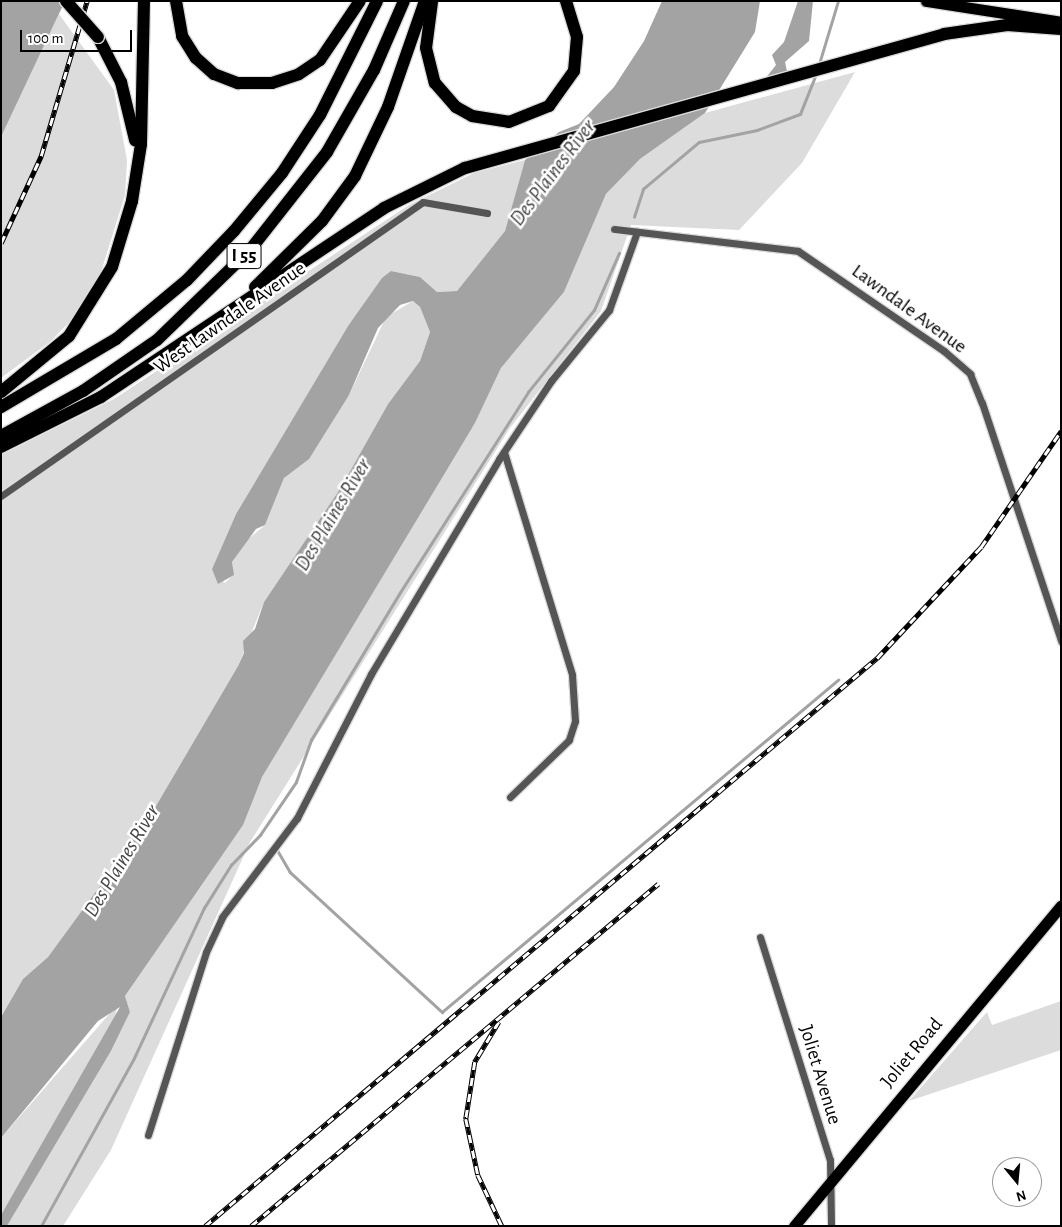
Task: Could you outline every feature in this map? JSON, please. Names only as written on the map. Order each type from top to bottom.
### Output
[{"type":"highway","points":[[66,1],[98,37],[115,66],[130,109],[136,158],[132,201]]},
{"type":"highway","points":[[1,392],[45,360],[91,306],[112,267],[132,201],[141,144],[144,1]]},
{"type":"highway","points":[[176,1],[182,36],[196,58],[214,74],[238,83],[272,83],[299,74],[320,60],[360,1]]},
{"type":"highway","name":"I 55","points":[[1,407],[116,338],[186,280],[234,230],[282,173],[320,115],[377,1]]},
{"type":"highway","name":"I 55","points":[[1,436],[83,391],[157,340],[256,243],[327,152],[374,70],[404,1]]},
{"type":"highway","points":[[217,320],[297,247],[355,176],[388,107],[425,1]]},
{"type":"highway","points":[[432,1],[426,48],[436,83],[456,107],[472,116],[509,122],[549,106],[574,70],[577,37],[566,1]]},
{"type":"highway","points":[[1,447],[101,397],[408,192],[491,159],[944,34],[1007,25],[1061,28]]},
{"type":"main road","points":[[926,1],[1061,22]]},
{"type":"main road","name":"Joliet Road","points":[[794,1226],[1061,906]]},
{"type":"street","name":"West Lawndale Avenue","points":[[1,496],[423,202],[487,213]]},
{"type":"street","name":"Lawndale Avenue","points":[[614,229],[798,251],[944,351],[970,374],[1061,641]]},
{"type":"street","points":[[148,1135],[188,1004],[222,917],[297,818],[371,674],[504,452],[551,381],[609,310],[637,232]]},
{"type":"street","points":[[504,452],[572,674],[574,722],[569,740],[510,797]]},
{"type":"street","name":"Joliet Avenue","points":[[760,937],[830,1160],[831,1226]]},
{"type":"shaded area","points":[[59,14],[114,90],[127,160],[125,195],[101,272],[78,313],[51,341],[1,378],[1,137]]},
{"type":"shaded area","points":[[855,72],[802,163],[739,230],[631,225],[601,311],[510,428],[250,842],[111,1150],[63,1226],[7,1226],[111,1051],[130,1012],[125,996],[240,828],[262,777],[312,685],[475,423],[501,368],[564,292],[606,194],[640,159],[705,113]]},
{"type":"shaded area","points":[[525,160],[505,231],[457,291],[437,292],[420,277],[391,271],[348,326],[236,514],[212,569],[225,583],[233,575],[232,562],[247,540],[265,525],[284,478],[349,395],[386,317],[413,301],[420,307],[430,332],[420,361],[388,404],[340,489],[264,602],[238,666],[146,823],[48,957],[23,979],[1,1017],[1,455],[114,399],[409,205],[474,173]]},
{"type":"shaded area","points":[[1061,1001],[1061,1050],[909,1101],[987,1012],[992,1025]]},
{"type":"shaded area","points":[[118,1004],[114,1022],[1,1215],[1,1138]]},
{"type":"water","points":[[1,1],[65,1],[1,137]]},
{"type":"water","name":"Des Plaines River","points":[[662,1],[760,1],[755,32],[705,113],[640,159],[606,194],[564,292],[501,368],[475,423],[262,777],[243,825],[125,996],[130,1012],[111,1051],[7,1226],[1,1226],[1,1215],[120,1007],[98,1021],[1,1138],[1,1017],[23,979],[48,957],[146,823],[238,666],[244,653],[243,641],[255,629],[264,602],[340,489],[388,404],[420,361],[430,332],[420,307],[413,301],[400,305],[378,328],[349,395],[309,459],[284,478],[265,525],[256,529],[232,562],[234,575],[218,584],[212,569],[236,514],[348,326],[382,278],[391,271],[420,277],[437,292],[457,291],[505,231],[525,160],[559,132],[579,124],[614,87],[644,41]]},
{"type":"water","points":[[798,1],[813,1],[809,41],[785,62],[788,76],[761,84],[776,65],[772,55],[784,42]]},
{"type":"waterway","points":[[819,64],[838,1]]},
{"type":"waterway","points":[[634,217],[643,189],[699,142],[757,130],[800,114],[816,74]]},
{"type":"waterway","points":[[41,1226],[134,1058],[204,908],[231,865],[260,835],[296,782],[311,740],[399,594],[528,392],[594,310],[619,253]]},
{"type":"waterway","points":[[278,851],[290,872],[442,1012],[838,680]]},
{"type":"railway","points":[[1,243],[41,156],[87,1]]},
{"type":"railway","points":[[205,1226],[877,658],[981,547],[1061,431]]},
{"type":"railway","points":[[251,1226],[658,884]]},
{"type":"railway","points":[[499,1022],[475,1062],[466,1119],[478,1175],[502,1226]]}]
